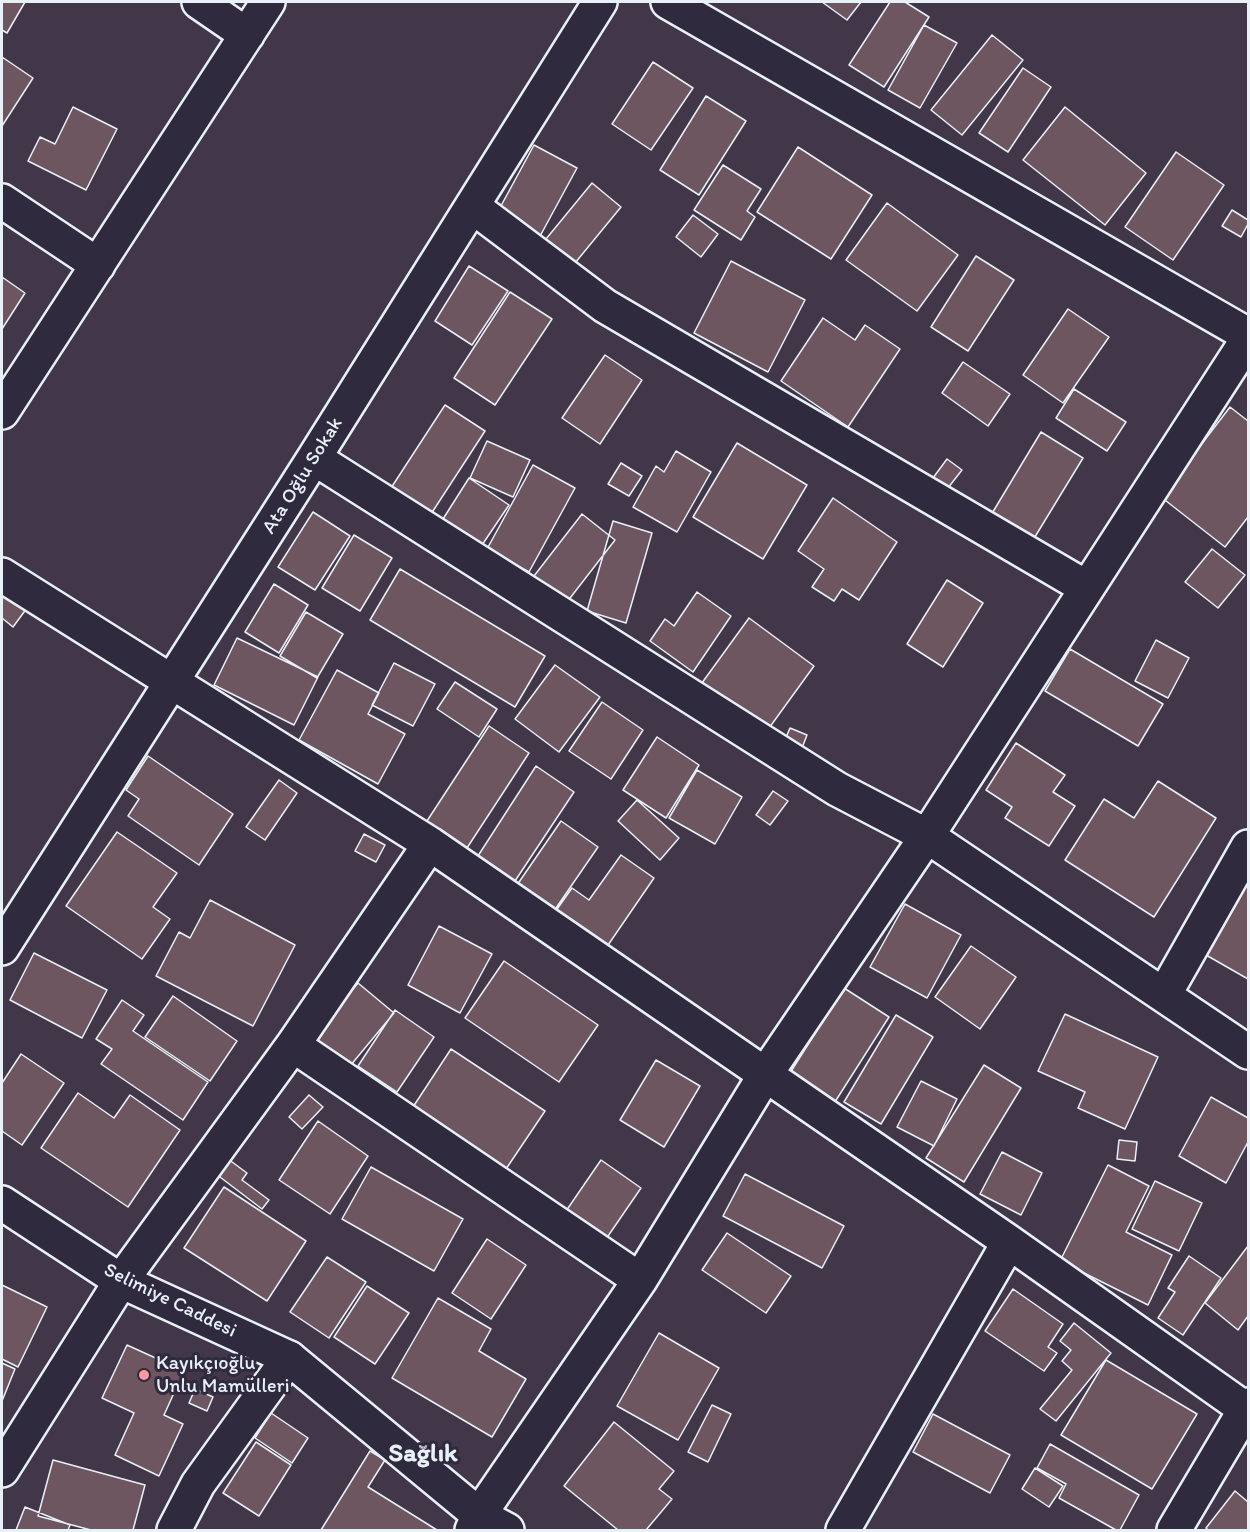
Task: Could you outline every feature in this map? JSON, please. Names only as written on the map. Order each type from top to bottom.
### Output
[{"type":"street","points":[[199,2],[247,34]]},
{"type":"street","points":[[2,412],[268,2]]},
{"type":"street","name":"Ata Oğlu Sokak","points":[[2,948],[314,458],[600,2]]},
{"type":"street","points":[[476,1523],[640,1280],[765,1076],[927,836],[1248,337],[680,4]]},
{"type":"street","points":[[2,201],[98,265]]},
{"type":"street","points":[[472,206],[605,306],[1087,588]]},
{"type":"street","points":[[314,458],[837,789],[927,836],[1248,1052]]},
{"type":"street","points":[[2,575],[430,844],[1248,1408],[1174,1530]]},
{"type":"street","points":[[2,1470],[122,1281],[293,1045],[430,844]]},
{"type":"street","points":[[1164,995],[1248,847]]},
{"type":"street","points":[[293,1045],[640,1280]]},
{"type":"street","name":"Selimiye Caddesi","points":[[2,1203],[122,1281],[289,1358],[476,1523],[507,1530]]},
{"type":"street","points":[[843,1530],[1009,1242]]},
{"type":"street","points":[[174,1530],[198,1484],[289,1358]]},
{"type":"building","points":[[2,2],[25,2],[7,33],[2,30]]},
{"type":"building","points":[[822,2],[861,2],[847,20]]},
{"type":"building","points":[[890,2],[905,2],[929,17],[884,87],[849,65]]},
{"type":"building","points":[[924,25],[957,43],[920,108],[888,90]]},
{"type":"building","points":[[992,35],[1023,60],[962,135],[931,110]]},
{"type":"building","points":[[2,57],[33,78],[2,126]]},
{"type":"building","points":[[653,62],[693,88],[651,150],[612,124]]},
{"type":"building","points":[[1023,68],[1051,87],[1008,152],[979,133]]},
{"type":"building","points":[[706,96],[746,121],[699,195],[660,170]]},
{"type":"building","points":[[73,107],[117,129],[86,190],[28,161],[40,137],[55,144]]},
{"type":"building","points":[[1065,107],[1146,173],[1105,225],[1023,160]]},
{"type":"building","points":[[534,145],[577,168],[539,238],[496,215]]},
{"type":"building","points":[[798,147],[872,195],[831,259],[757,212]]},
{"type":"building","points":[[1176,152],[1224,185],[1173,260],[1125,227]]},
{"type":"building","points":[[723,165],[761,189],[747,211],[755,217],[741,240],[694,210]]},
{"type":"building","points":[[592,183],[621,207],[575,263],[546,239]]},
{"type":"building","points":[[887,203],[958,255],[917,311],[846,260]]},
{"type":"building","points":[[1232,210],[1248,220],[1241,237],[1222,226]]},
{"type":"building","points":[[693,215],[718,234],[701,257],[676,237]]},
{"type":"building","points":[[976,256],[1014,280],[968,351],[931,327]]},
{"type":"building","points":[[731,261],[805,300],[768,372],[694,333]]},
{"type":"building","points":[[469,266],[508,291],[472,345],[435,321]]},
{"type":"building","points":[[2,277],[25,293],[2,329]]},
{"type":"building","points":[[510,292],[552,319],[495,405],[454,378]]},
{"type":"building","points":[[1068,309],[1109,337],[1063,403],[1023,375]]},
{"type":"building","points":[[823,318],[855,340],[865,325],[900,349],[848,427],[781,381]]},
{"type":"building","points":[[605,355],[642,380],[600,444],[562,418]]},
{"type":"building","points":[[963,362],[1010,394],[988,426],[942,393]]},
{"type":"building","points":[[1074,389],[1126,422],[1107,451],[1056,418]]},
{"type":"building","points":[[445,405],[485,431],[431,514],[391,488]]},
{"type":"building","points":[[1230,407],[1248,421],[1248,517],[1225,547],[1161,497]]},
{"type":"building","points":[[1041,432],[1083,458],[1030,545],[988,520]]},
{"type":"building","points":[[487,441],[530,460],[513,497],[470,478]]},
{"type":"building","points":[[737,443],[807,485],[763,559],[693,517]]},
{"type":"building","points":[[676,451],[711,472],[677,532],[633,507],[656,466],[664,472]]},
{"type":"building","points":[[947,459],[962,470],[944,493],[930,482]]},
{"type":"building","points":[[621,463],[642,476],[629,496],[608,484]]},
{"type":"building","points":[[533,465],[575,488],[529,572],[487,549]]},
{"type":"building","points":[[469,478],[509,505],[482,545],[443,519]]},
{"type":"building","points":[[833,498],[897,542],[859,600],[842,589],[834,601],[812,587],[824,569],[798,551]]},
{"type":"building","points":[[313,512],[350,536],[315,590],[278,567]]},
{"type":"building","points":[[582,514],[615,540],[567,602],[534,576]]},
{"type":"building","points":[[613,521],[652,533],[626,623],[587,611]]},
{"type":"building","points":[[354,535],[392,558],[360,611],[322,588]]},
{"type":"building","points":[[1212,549],[1245,575],[1218,608],[1185,582]]},
{"type":"building","points":[[400,569],[545,656],[515,707],[370,620]]},
{"type":"building","points":[[947,580],[983,603],[943,667],[907,644]]},
{"type":"building","points":[[274,584],[308,605],[279,653],[245,632]]},
{"type":"building","points":[[2,589],[27,608],[13,627],[2,618]]},
{"type":"building","points":[[697,592],[731,616],[693,672],[650,641],[665,619],[674,626]]},
{"type":"building","points":[[306,612],[343,634],[317,678],[280,656]]},
{"type":"building","points":[[749,618],[814,666],[764,735],[699,687]]},
{"type":"building","points":[[237,638],[318,677],[294,725],[214,685]]},
{"type":"building","points":[[1156,640],[1189,658],[1168,698],[1135,681]]},
{"type":"building","points":[[1070,649],[1163,704],[1138,746],[1045,691]]},
{"type":"building","points":[[394,663],[435,684],[413,726],[372,705]]},
{"type":"building","points":[[555,665],[600,697],[559,752],[515,719]]},
{"type":"building","points":[[337,670],[379,693],[368,714],[405,734],[378,784],[299,740]]},
{"type":"building","points":[[455,682],[497,709],[479,737],[437,709]]},
{"type":"building","points":[[602,702],[643,730],[611,779],[569,751]]},
{"type":"building","points":[[489,726],[529,753],[465,851],[425,824]]},
{"type":"building","points":[[790,728],[807,735],[799,756],[781,749]]},
{"type":"building","points":[[657,737],[699,765],[666,818],[623,790]]},
{"type":"building","points":[[1016,743],[1065,775],[1053,792],[1075,806],[1049,846],[1005,818],[1012,807],[986,790]]},
{"type":"building","points":[[148,756],[233,814],[199,865],[128,816],[139,799],[126,790]]},
{"type":"building","points":[[536,766],[574,792],[513,884],[476,859]]},
{"type":"building","points":[[697,770],[742,797],[715,844],[669,818]]},
{"type":"building","points":[[279,780],[297,793],[265,840],[246,827]]},
{"type":"building","points":[[1158,781],[1216,818],[1154,917],[1065,860],[1104,799],[1134,818]]},
{"type":"building","points":[[773,791],[788,801],[770,825],[756,815]]},
{"type":"building","points":[[637,800],[679,838],[660,860],[618,821]]},
{"type":"building","points":[[561,821],[598,847],[554,911],[517,885]]},
{"type":"building","points":[[117,832],[177,873],[153,907],[170,919],[142,959],[66,906]]},
{"type":"building","points":[[364,834],[385,845],[376,862],[355,851]]},
{"type":"building","points":[[621,855],[654,878],[606,948],[555,912],[572,888],[589,900]]},
{"type":"building","points":[[1245,884],[1248,886],[1248,979],[1206,955]]},
{"type":"building","points":[[210,900],[295,945],[253,1026],[156,976],[179,932],[190,938]]},
{"type":"building","points":[[905,904],[961,935],[927,998],[870,967]]},
{"type":"building","points":[[439,926],[492,954],[460,1013],[408,985]]},
{"type":"building","points":[[971,946],[1016,977],[980,1029],[935,997]]},
{"type":"building","points":[[34,953],[107,990],[82,1038],[10,1000]]},
{"type":"building","points":[[504,961],[598,1025],[559,1082],[465,1018]]},
{"type":"building","points":[[358,983],[394,1013],[350,1066],[313,1036]]},
{"type":"building","points":[[844,988],[889,1017],[833,1105],[788,1076]]},
{"type":"building","points":[[173,996],[237,1041],[210,1081],[145,1037]]},
{"type":"building","points":[[122,1000],[144,1015],[133,1031],[208,1082],[183,1120],[101,1064],[112,1049],[96,1039]]},
{"type":"building","points":[[395,1010],[434,1037],[397,1092],[358,1066]]},
{"type":"building","points":[[1065,1014],[1158,1057],[1125,1129],[1078,1108],[1085,1092],[1038,1071]]},
{"type":"building","points":[[896,1015],[933,1037],[881,1124],[844,1102]]},
{"type":"building","points":[[451,1049],[545,1111],[506,1169],[413,1107]]},
{"type":"building","points":[[21,1054],[64,1083],[22,1145],[2,1131],[2,1083]]},
{"type":"building","points":[[656,1060],[700,1086],[664,1147],[620,1120]]},
{"type":"building","points":[[984,1065],[1021,1088],[964,1182],[926,1158]]},
{"type":"building","points":[[921,1081],[957,1099],[934,1146],[897,1127]]},
{"type":"building","points":[[78,1093],[114,1118],[130,1095],[180,1130],[128,1207],[41,1148]]},
{"type":"building","points":[[309,1095],[323,1107],[302,1129],[289,1117]]},
{"type":"building","points":[[1211,1097],[1248,1118],[1248,1142],[1226,1183],[1179,1156]]},
{"type":"building","points":[[318,1121],[368,1156],[330,1214],[279,1180]]},
{"type":"building","points":[[1119,1140],[1137,1142],[1135,1161],[1117,1159]]},
{"type":"building","points":[[1002,1152],[1042,1173],[1021,1215],[980,1194]]},
{"type":"building","points":[[228,1159],[247,1173],[242,1180],[269,1200],[262,1209],[216,1174]]},
{"type":"building","points":[[601,1160],[641,1188],[606,1239],[566,1211]]},
{"type":"building","points":[[1108,1165],[1149,1186],[1126,1232],[1172,1255],[1148,1305],[1060,1261]]},
{"type":"building","points":[[371,1167],[463,1219],[434,1271],[342,1219]]},
{"type":"building","points":[[745,1174],[844,1226],[822,1268],[723,1216]]},
{"type":"building","points":[[1155,1181],[1202,1203],[1179,1251],[1132,1229]]},
{"type":"building","points":[[224,1187],[306,1241],[267,1301],[184,1248]]},
{"type":"building","points":[[727,1233],[791,1276],[766,1313],[702,1270]]},
{"type":"building","points":[[487,1239],[526,1265],[491,1319],[452,1293]]},
{"type":"building","points":[[1248,1246],[1248,1316],[1238,1330],[1205,1303]]},
{"type":"building","points":[[1189,1256],[1221,1278],[1183,1335],[1158,1318],[1175,1292],[1168,1288]]},
{"type":"building","points":[[327,1257],[366,1282],[329,1338],[290,1312]]},
{"type":"building","points":[[2,1285],[47,1307],[18,1367],[2,1359]]},
{"type":"building","points":[[367,1286],[409,1313],[375,1364],[334,1337]]},
{"type":"building","points":[[1013,1289],[1063,1324],[1048,1347],[1057,1353],[1044,1371],[985,1331]]},
{"type":"building","points":[[438,1298],[491,1329],[479,1351],[526,1379],[492,1437],[392,1378]]},
{"type":"building","points":[[1074,1323],[1111,1353],[1056,1421],[1040,1409],[1072,1370],[1062,1361],[1071,1350],[1060,1341]]},
{"type":"building","points":[[659,1333],[719,1368],[678,1440],[617,1406]]},
{"type":"building","points":[[127,1345],[184,1371],[164,1415],[183,1424],[159,1476],[115,1455],[134,1413],[102,1398]]},
{"type":"building","points":[[1106,1360],[1197,1414],[1152,1489],[1061,1435]]},
{"type":"building","points":[[2,1363],[15,1369],[2,1401]]},
{"type":"building","points":[[195,1389],[213,1397],[207,1411],[189,1403]]},
{"type":"building","points":[[712,1405],[731,1414],[708,1462],[688,1452]]},
{"type":"building","points":[[271,1413],[308,1438],[292,1463],[255,1438]]},
{"type":"building","points":[[933,1414],[1010,1455],[990,1493],[913,1452]]},
{"type":"building","points":[[614,1422],[674,1471],[659,1489],[672,1499],[646,1530],[618,1530],[564,1486]]},
{"type":"building","points":[[256,1442],[291,1465],[259,1516],[223,1493]]},
{"type":"building","points":[[1050,1444],[1139,1495],[1120,1530],[1116,1530],[1059,1498],[1066,1484],[1037,1468]]},
{"type":"building","points":[[370,1451],[385,1460],[368,1487],[437,1530],[321,1530]]},
{"type":"building","points":[[53,1460],[145,1485],[133,1530],[91,1530],[38,1516]]},
{"type":"building","points":[[1035,1468],[1063,1486],[1049,1507],[1022,1489]]},
{"type":"building","points":[[1235,1491],[1248,1502],[1248,1530],[1208,1530],[1206,1528]]},
{"type":"building","points":[[25,1507],[70,1525],[68,1530],[16,1530]]},
{"type":"place","name":"Kayıkçıoğlu Unlu Mamülleri","points":[[144,1375]]},
{"type":"district","name":"Sağlık","points":[[423,1454]]}]
